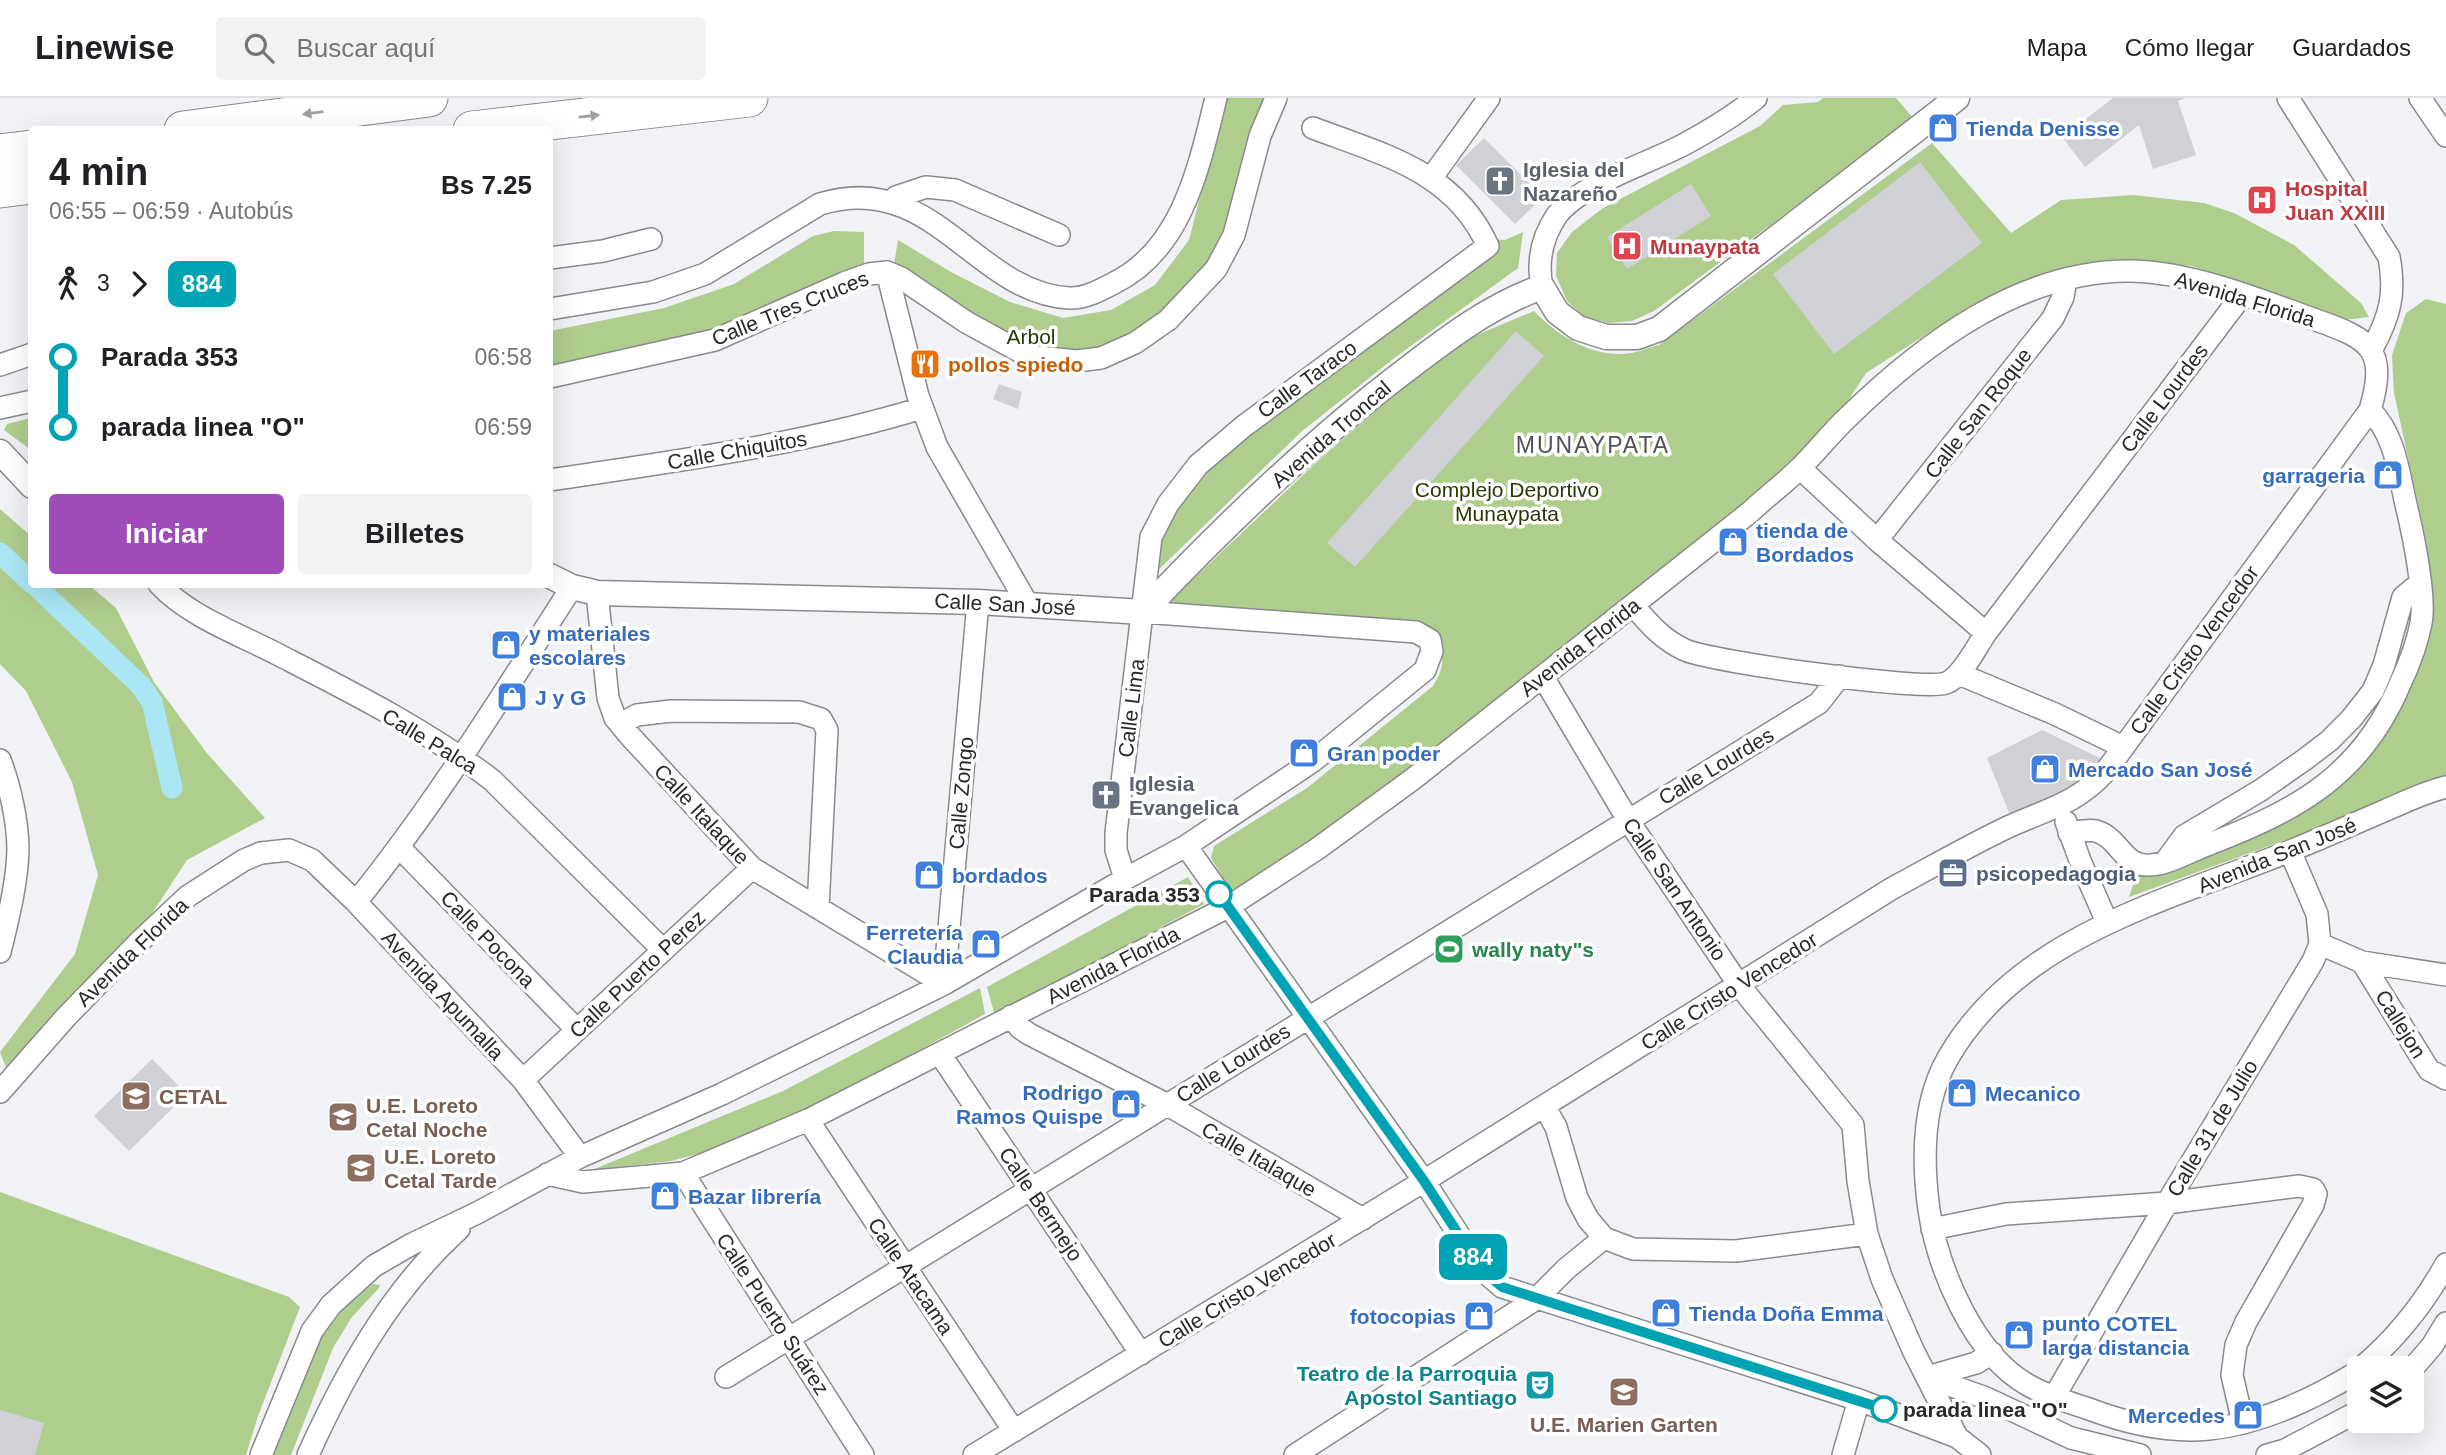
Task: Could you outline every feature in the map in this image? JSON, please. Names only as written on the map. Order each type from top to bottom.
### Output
[{"type":"highway","points":[[214,126],[429,98]]},
{"type":"highway","points":[[507,126],[749,98]]},
{"type":"highway","points":[[0,153],[28,150]]},
{"type":"highway","points":[[0,188],[28,184]]},
{"type":"street","points":[[553,309],[653,292],[705,274],[820,204],[836,199],[863,197],[891,202],[920,215],[1032,290],[1071,298],[1097,292],[1121,280],[1140,266],[1164,240],[1185,205],[1216,98]]},
{"type":"street","name":"Calle Tres Cruces","points":[[553,376],[715,341],[844,283],[869,274],[887,272],[901,278],[966,322],[1028,356],[1077,361],[1101,358],[1135,343],[1168,320],[1216,269],[1234,235],[1260,136],[1276,98]]},
{"type":"street","points":[[1313,128],[1399,160],[1432,177],[1489,98]]},
{"type":"street","points":[[1756,98],[1739,112],[1683,145],[1621,173],[1581,195],[1558,214],[1546,234],[1539,270],[1542,287],[1557,312],[1578,328],[1606,337],[1637,337],[1660,329],[1957,98]]},
{"type":"street","points":[[2069,833],[2086,830],[2097,832],[2143,867],[2165,862],[2255,826],[2307,798],[2356,758],[2388,713],[2410,662],[2422,621],[2414,537],[2402,482],[2387,434],[2370,410],[2378,383],[2372,349],[2391,307],[2393,280],[2389,257],[2288,98]]},
{"type":"street","points":[[2420,98],[2446,136]]},
{"type":"street","name":"Calle Taraco","points":[[1151,537],[1168,504],[1198,465],[1244,426],[1488,246],[1474,219],[1432,177]]},
{"type":"street","points":[[891,202],[895,197],[926,187],[955,190],[1059,235]]},
{"type":"street","points":[[553,258],[603,251],[651,239]]},
{"type":"street","name":"Avenida Florida","points":[[547,1174],[583,1182],[683,1173],[808,1120],[1228,907],[1317,849],[1402,787],[1543,677],[1749,513],[1800,468],[1848,417],[1902,369],[1993,306],[2066,279],[2133,271],[2175,276],[2244,294],[2353,334],[2372,349]]},
{"type":"street","points":[[887,272],[922,408],[937,447],[1028,605]]},
{"type":"street","name":"Calle San Roque","points":[[1877,540],[2053,318],[2063,297],[2066,279]]},
{"type":"street","name":"Avenida Troncal","points":[[1143,612],[1208,544],[1348,413],[1484,314],[1519,295],[1542,287]]},
{"type":"street","name":"Calle Lourdes","points":[[1959,674],[1986,633],[2244,294]]},
{"type":"street","points":[[0,365],[28,355]]},
{"type":"street","points":[[0,408],[28,402]]},
{"type":"street","name":"Calle Chiquitos","points":[[553,480],[825,434],[922,408]]},
{"type":"street","name":"Calle Cristo Vencedor","points":[[974,1455],[1363,1219],[1891,889],[2011,826],[2061,807],[2091,787],[2370,410]]},
{"type":"street","points":[[0,452],[28,481]]},
{"type":"street","points":[[1800,468],[1877,540],[1986,633]]},
{"type":"street","name":"Calle Lima","points":[[1125,878],[1116,850],[1116,833],[1151,537]]},
{"type":"street","name":"Calle San José","points":[[553,578],[572,587],[597,593],[978,602],[1416,632],[1430,640],[1432,651],[1425,670],[1313,761],[1186,846]]},
{"type":"street","points":[[2165,862],[2184,836],[2293,768],[2329,741],[2351,719],[2372,691],[2384,665],[2403,597],[2420,583]]},
{"type":"street","points":[[356,902],[400,848],[572,587]]},
{"type":"street","name":"Calle Palca","points":[[163,588],[188,608],[329,680],[462,757],[492,779],[663,950]]},
{"type":"street","name":"Calle Italaque","points":[[597,593],[608,698],[620,724],[752,868],[944,984]]},
{"type":"street","name":"Calle Zongo","points":[[944,984],[978,602]]},
{"type":"street","points":[[1633,605],[1657,633],[1687,651],[1739,662],[1924,685],[1943,684],[1959,674],[2055,714],[2123,747]]},
{"type":"street","name":"Calle Lourdes","points":[[726,1377],[1819,704],[1840,676]]},
{"type":"street","name":"Calle San Antonio","points":[[1543,677],[1629,820],[1739,985],[1853,1125],[1858,1181],[1867,1234],[1886,1289],[1913,1350],[1957,1437]]},
{"type":"street","points":[[620,724],[637,715],[660,712],[799,712],[821,719],[827,730],[818,908]]},
{"type":"street","points":[[0,760],[18,849],[10,912],[0,952]]},
{"type":"street","name":"Avenida San José","points":[[2347,1377],[2285,1409],[2243,1423],[2208,1429],[2167,1428],[2119,1421],[2054,1397],[2019,1379],[1992,1353],[1973,1328],[1957,1299],[1932,1230],[1925,1166],[1928,1118],[1934,1089],[1948,1059],[1970,1025],[2001,992],[2031,968],[2107,922],[2446,787]]},
{"type":"street","points":[[2061,807],[2069,833],[2107,922]]},
{"type":"street","points":[[261,1455],[312,1331],[331,1305],[374,1266],[580,1157],[722,1094],[944,984],[1125,878],[1186,846],[1424,1181],[1481,1269],[1502,1287],[1859,1400],[1957,1437],[1980,1455]]},
{"type":"street","name":"Calle Pocona","points":[[400,848],[577,1030]]},
{"type":"street","name":"Avenida Florida","points":[[0,1092],[66,1017],[188,896],[244,860],[261,853],[289,850]]},
{"type":"street","name":"Avenida Apumalla","points":[[289,850],[312,860],[356,902],[523,1080],[580,1157]]},
{"type":"street","points":[[2290,851],[2317,914],[2320,944],[2362,962],[2446,975]]},
{"type":"street","name":"Calle Puerto Perez","points":[[523,1080],[752,868]]},
{"type":"street","name":"Calle 31 de Julio","points":[[2054,1397],[2313,961],[2320,944]]},
{"type":"street","name":"Callejon","points":[[2362,962],[2429,1070],[2446,1079]]},
{"type":"street","name":"Calle Italaque","points":[[1011,1016],[1020,1028],[1029,1034],[1166,1104],[1363,1219]]},
{"type":"street","name":"Calle Bermejo","points":[[940,1054],[1141,1354]]},
{"type":"street","points":[[1544,1106],[1556,1127],[1577,1198],[1588,1219],[1604,1238],[1633,1249],[1736,1251],[1867,1234]]},
{"type":"street","name":"Calle Atacama","points":[[808,1120],[1014,1431]]},
{"type":"street","name":"Calle Puerto Suárez","points":[[683,1173],[863,1455]]},
{"type":"street","points":[[1932,1230],[2006,1214],[2167,1203],[2299,1186],[2313,1189],[2316,1194],[2313,1205],[2246,1322],[2236,1345],[2232,1375],[2243,1423]]},
{"type":"street","points":[[308,1455],[345,1376],[387,1312],[437,1249],[477,1213]]},
{"type":"street","points":[[1295,1455],[1536,1299],[1566,1269],[1604,1238]]},
{"type":"street","name":"Avenida San José","points":[[2376,1356],[2411,1320],[2446,1264]]},
{"type":"street","points":[[2423,1356],[2446,1323]]},
{"type":"street","points":[[1927,1377],[1976,1363],[1992,1353]]},
{"type":"street","points":[[1927,1377],[1986,1398],[2071,1438],[2140,1455]]},
{"type":"street","points":[[1843,1455],[1859,1400]]},
{"type":"street","points":[[2267,1455],[2285,1450],[2347,1417]]},
{"type":"green space","name":"Arbol","points":[[1225,98],[1272,98],[1233,235],[1124,357],[1024,361],[954,327],[900,292],[893,271],[898,240],[951,272],[1010,302],[1063,318],[1111,310],[1155,285],[1189,240]]},
{"type":"green space","points":[[1823,98],[1896,98],[1914,119],[1654,311],[1632,321],[1608,323],[1585,317],[1567,301],[1556,276],[1557,253],[1572,232],[1603,208],[1760,126],[1783,105],[1818,102]]},
{"type":"green space","name":"Complejo Deportivo Munaypata","points":[[1932,143],[2011,233],[2061,200],[2133,195],[2204,203],[2234,213],[2294,245],[2361,303],[2369,317],[2344,320],[2192,266],[2143,261],[2093,262],[2008,287],[1972,305],[1866,373],[1826,435],[1701,547],[1358,810],[1236,893],[1230,889],[1211,858],[1214,846],[1307,788],[1433,686],[1442,665],[1440,649],[1438,643],[1153,604],[1192,580],[1320,459],[1413,378],[1472,337],[1534,311],[1566,337],[1604,353],[1632,353],[1659,345]]},
{"type":"green space","points":[[834,231],[864,232],[864,279],[708,337],[553,374],[553,330],[664,308],[734,284],[813,236]]},
{"type":"green space","points":[[1523,232],[1518,268],[1397,356],[1301,432],[1153,575],[1157,531],[1219,459],[1481,257],[1492,239],[1505,240]]},
{"type":"green space","points":[[2426,299],[2446,304],[2446,775],[2291,838],[2129,897],[2136,876],[2240,829],[2324,775],[2385,715],[2416,645],[2432,586],[2426,540],[2394,393],[2392,355],[2406,313]]},
{"type":"green space","points":[[28,419],[28,448],[4,430],[7,424]]},
{"type":"green space","points":[[0,509],[28,533],[28,588],[93,588],[116,608],[154,682],[206,752],[265,818],[187,860],[136,938],[65,1002],[7,1070],[0,1052],[75,954],[98,875],[72,782],[26,691],[0,664]]},
{"type":"green space","points":[[1188,877],[1204,904],[995,1016],[987,987]]},
{"type":"green space","points":[[980,988],[985,1014],[808,1111],[705,1152],[671,1161],[592,1170],[783,1091]]},
{"type":"green space","points":[[0,1192],[289,1297],[300,1307],[246,1455],[0,1455]]},
{"type":"green space","points":[[373,1284],[380,1285],[379,1288],[352,1317],[333,1348],[291,1455],[266,1455],[287,1392],[307,1355],[337,1317]]},
{"type":"building","points":[[2113,98],[2186,98],[2178,101],[2196,155],[2153,169],[2139,125],[2085,167],[2062,137]]},
{"type":"building","name":"Iglesia del Nazareño","points":[[1484,138],[1543,197],[1515,224],[1456,165]]},
{"type":"building","points":[[1920,162],[1982,243],[1834,354],[1773,274]]},
{"type":"building","points":[[1691,184],[1711,216],[1627,269],[1607,237]]},
{"type":"building","points":[[1516,331],[1544,356],[1355,567],[1327,543]]},
{"type":"building","points":[[999,384],[1022,392],[1018,409],[993,399]]},
{"type":"building","name":"Mercado San José","points":[[2042,730],[2106,761],[2094,777],[2012,820],[1987,758]]},
{"type":"building","points":[[152,1059],[187,1094],[129,1151],[94,1116]]},
{"type":"building","points":[[0,1410],[44,1423],[35,1455],[0,1455]]},
{"type":"waterway","points":[[0,553],[28,579]]},
{"type":"waterway","points":[[38,588],[141,686],[152,702],[172,788]]},
{"type":"bus line","name":"884","points":[[1219,894],[1424,1181],[1481,1269],[1502,1287],[1884,1409]]},
{"type":"place","name":"Tienda Denisse","points":[[1943,128]]},
{"type":"place","name":"Iglesia del Nazareño","points":[[1500,181]]},
{"type":"place","name":"Hospital Juan XXIII","points":[[2262,200]]},
{"type":"place","name":"Munaypata","points":[[1627,246]]},
{"type":"place","name":"pollos spiedo","points":[[925,364]]},
{"type":"place","name":"garrageria","points":[[2388,475]]},
{"type":"place","name":"tienda de Bordados","points":[[1733,542]]},
{"type":"place","name":"y materiales escolares","points":[[506,645]]},
{"type":"place","name":"J y G","points":[[512,697]]},
{"type":"place","name":"Gran poder","points":[[1304,753]]},
{"type":"place","name":"Mercado San José","points":[[2045,769]]},
{"type":"place","name":"Iglesia Evangelica","points":[[1106,795]]},
{"type":"place","name":"psicopedagogia","points":[[1953,873]]},
{"type":"place","name":"bordados","points":[[929,875]]},
{"type":"place","name":"Parada 353","points":[[1219,894]]},
{"type":"place","name":"Ferretería Claudia","points":[[986,944]]},
{"type":"place","name":"wally naty\"s","points":[[1449,949]]},
{"type":"place","name":"Mecanico","points":[[1962,1093]]},
{"type":"place","name":"CETAL","points":[[136,1096]]},
{"type":"place","name":"Rodrigo Ramos Quispe","points":[[1126,1104]]},
{"type":"place","name":"U.E. Loreto Cetal Noche","points":[[343,1117]]},
{"type":"place","name":"U.E. Loreto Cetal Tarde","points":[[361,1168]]},
{"type":"place","name":"Bazar librería","points":[[665,1196]]},
{"type":"place","name":"Tienda Doña Emma","points":[[1666,1313]]},
{"type":"place","name":"fotocopias","points":[[1479,1316]]},
{"type":"place","name":"punto COTEL larga distancia","points":[[2019,1335]]},
{"type":"place","name":"Teatro de la Parroquia Apostol Santiago","points":[[1540,1385]]},
{"type":"place","name":"U.E. Marien Garten","points":[[1624,1392]]},
{"type":"place","name":"parada linea \"O\"","points":[[1884,1409]]},
{"type":"place","name":"Mercedes","points":[[2248,1415]]},
{"type":"district","name":"MUNAYPATA","points":[[1593,445]]}]
